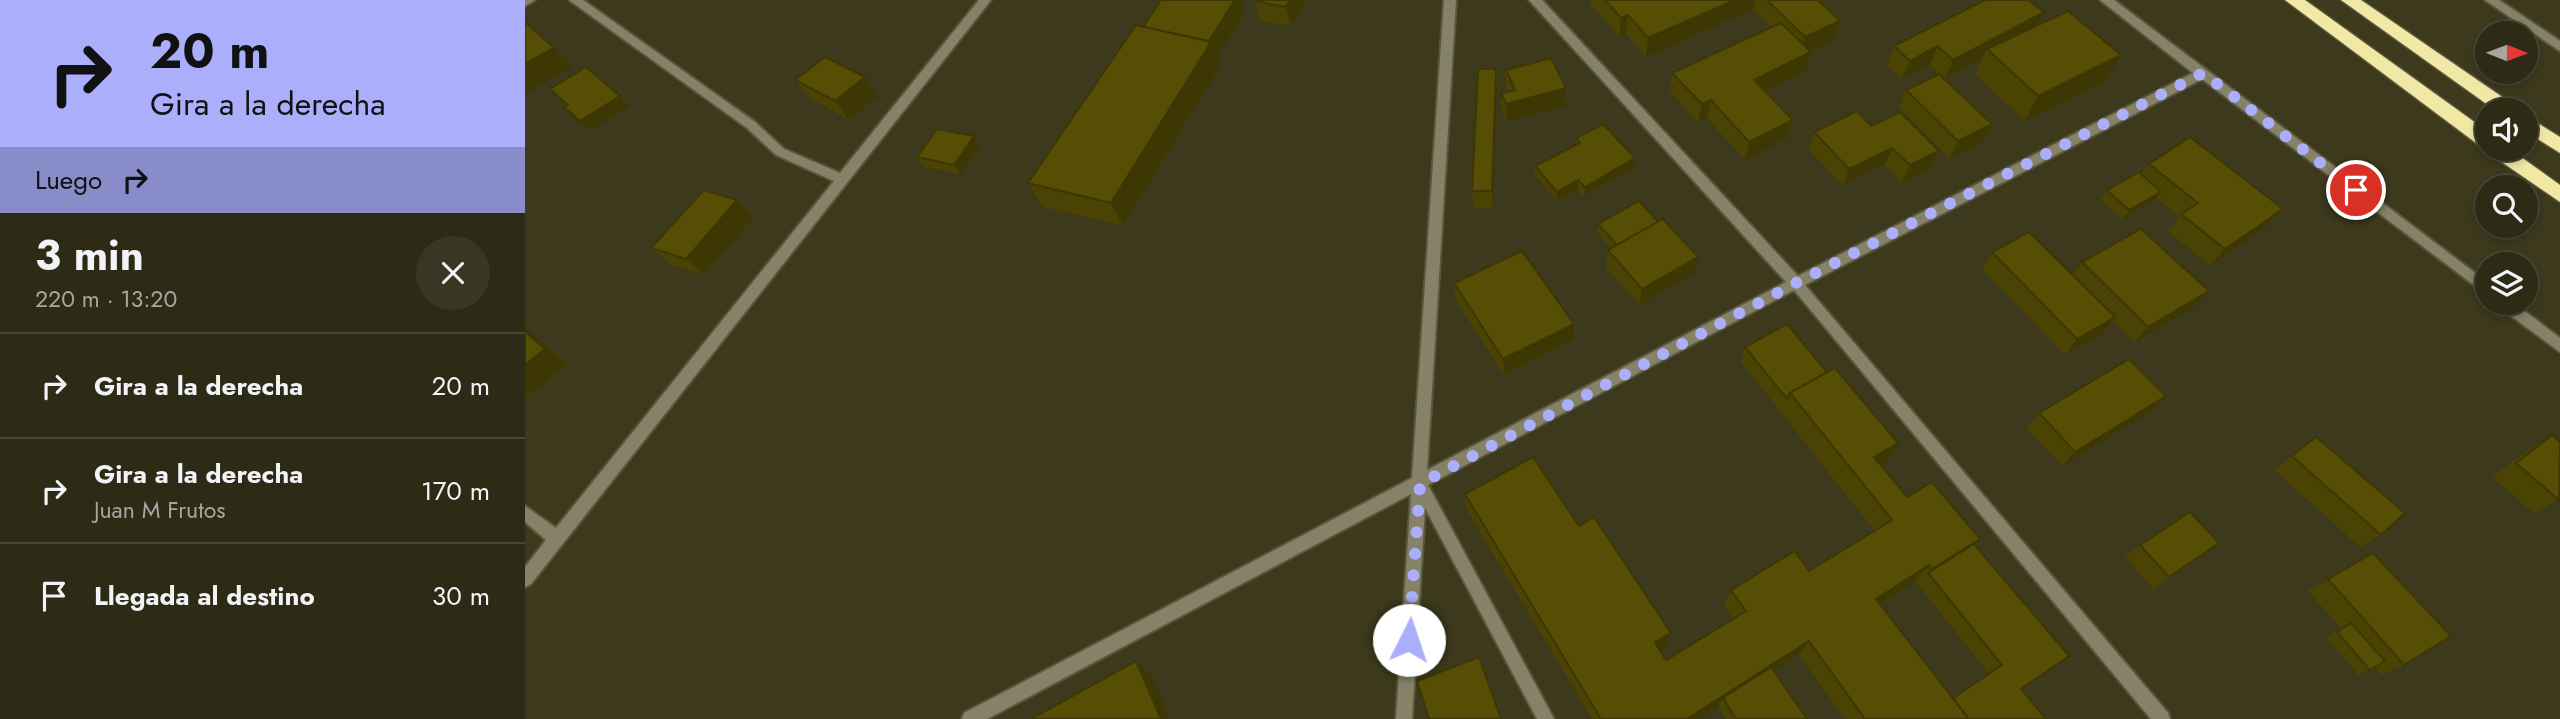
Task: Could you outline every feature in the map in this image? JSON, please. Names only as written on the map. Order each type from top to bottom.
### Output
[{"type":"highway","points":[[2293,0],[2475,132]]},
{"type":"highway","points":[[2349,0],[2491,98]]},
{"type":"highway","points":[[2538,131],[2560,146]]},
{"type":"highway","points":[[2513,161],[2560,195]]},
{"type":"street","points":[[575,0],[751,125],[781,152],[842,179]]},
{"type":"street","points":[[525,579],[985,0]]},
{"type":"street","points":[[1404,719],[1450,0]]},
{"type":"street","points":[[1535,0],[1796,283],[2162,719]]},
{"type":"street","points":[[2106,0],[2475,281]]},
{"type":"street","points":[[2491,0],[2560,47]]},
{"type":"street","points":[[969,719],[1420,484],[1796,283],[2203,73]]},
{"type":"street","points":[[2520,315],[2560,345]]},
{"type":"street","points":[[1420,484],[1546,719]]},
{"type":"street","points":[[525,513],[557,538]]},
{"type":"building","points":[[1161,0],[1235,0],[1209,41],[1143,27]]},
{"type":"building","points":[[1256,0],[1290,0],[1286,7]]},
{"type":"building","points":[[1605,0],[1735,0],[1648,38],[1628,15],[1621,18]]},
{"type":"building","points":[[1767,0],[1818,0],[1840,21],[1805,37]]},
{"type":"building","points":[[1985,0],[2028,0],[2044,12],[1953,60],[1937,46],[1910,61],[1894,46]]},
{"type":"building","points":[[2068,11],[2121,55],[2038,96],[1987,49]]},
{"type":"building","points":[[525,22],[554,48],[525,64]]},
{"type":"building","points":[[1781,23],[1811,52],[1754,80],[1793,120],[1749,142],[1711,100],[1702,104],[1672,73]]},
{"type":"building","points":[[1136,25],[1211,42],[1111,203],[1028,183]]},
{"type":"building","points":[[825,57],[865,77],[835,101],[795,80]]},
{"type":"building","points":[[1551,58],[1566,88],[1506,104],[1501,93],[1515,90],[1506,70]]},
{"type":"building","points":[[586,67],[620,96],[580,121],[564,107],[568,105],[550,89]]},
{"type":"building","points":[[1478,69],[1496,69],[1492,191],[1472,191]]},
{"type":"building","points":[[1939,74],[1992,124],[1958,141],[1906,90]]},
{"type":"building","points":[[1857,111],[1871,126],[1900,112],[1939,151],[1910,165],[1892,148],[1849,169],[1814,132]]},
{"type":"building","points":[[1603,124],[1635,158],[1585,187],[1578,180],[1557,192],[1535,166],[1580,143],[1576,138]]},
{"type":"building","points":[[937,129],[974,136],[954,165],[917,157]]},
{"type":"building","points":[[2190,137],[2283,209],[2225,249],[2181,214],[2198,203],[2149,164]]},
{"type":"building","points":[[2139,172],[2161,192],[2129,210],[2107,190]]},
{"type":"building","points":[[704,190],[737,200],[686,259],[651,248]]},
{"type":"building","points":[[1639,201],[1658,222],[1617,245],[1598,224]]},
{"type":"building","points":[[1663,219],[1698,257],[1642,289],[1608,250]]},
{"type":"building","points":[[2141,229],[2209,291],[2148,327],[2082,262]]},
{"type":"building","points":[[2029,232],[2115,317],[2077,339],[1992,252]]},
{"type":"building","points":[[1522,251],[1574,324],[1503,359],[1454,283]]},
{"type":"building","points":[[1787,324],[1827,372],[1790,393],[1787,399],[1745,347]]},
{"type":"building","points":[[525,332],[545,349],[525,365]]},
{"type":"building","points":[[2129,359],[2166,396],[2075,452],[2039,413]]},
{"type":"building","points":[[1835,368],[1898,443],[1874,457],[1907,497],[1932,482],[1980,539],[1932,569],[1929,565],[1876,599],[1969,719],[1865,719],[1809,641],[1687,719],[1601,719],[1465,494],[1533,457],[1579,526],[1594,517],[1671,633],[1655,642],[1666,660],[1746,611],[1731,590],[1795,551],[1809,571],[1892,520],[1790,393]]},
{"type":"building","points":[[2552,435],[2560,442],[2559,500],[2516,463]]},
{"type":"building","points":[[2316,437],[2405,513],[2381,535],[2292,456]]},
{"type":"building","points":[[2190,512],[2219,543],[2169,577],[2140,545]]},
{"type":"building","points":[[1974,544],[2069,656],[2021,689],[2046,719],[1969,719],[1953,698],[2002,665],[1928,573]]},
{"type":"building","points":[[2373,553],[2451,636],[2404,665],[2328,579]]},
{"type":"building","points":[[2351,623],[2385,661],[2370,670],[2337,632]]},
{"type":"building","points":[[1479,657],[1501,719],[1429,719],[1417,681]]},
{"type":"building","points":[[1136,661],[1161,719],[1031,719]]},
{"type":"building","points":[[1771,667],[1807,719],[1736,719],[1723,698]]},
{"type":"route","points":[[1409,640],[1420,484],[1796,283],[2203,73],[2356,190]]}]
